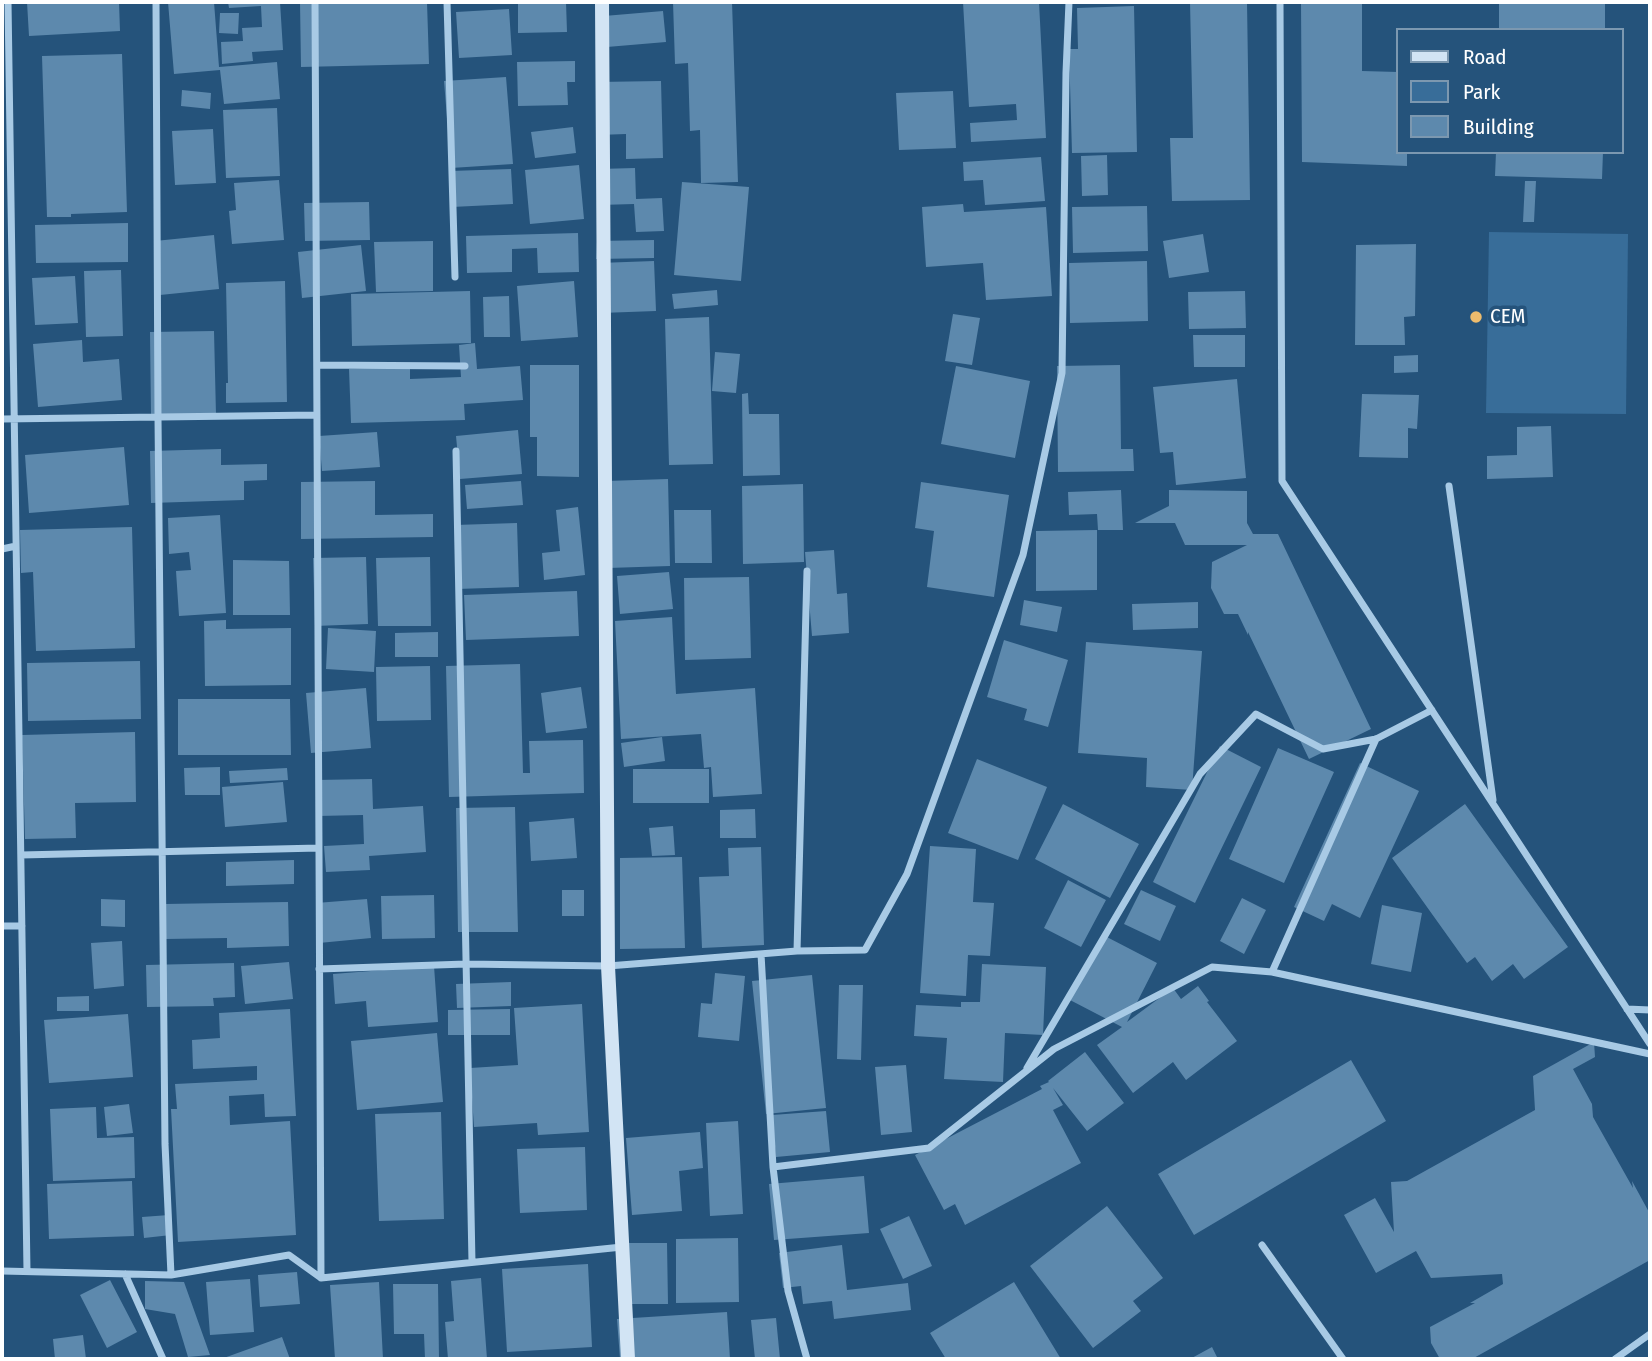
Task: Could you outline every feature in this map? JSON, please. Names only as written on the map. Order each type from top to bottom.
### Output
[{"type":"street","points":[[8,2],[27,1271]]},
{"type":"street","points":[[156,2],[164,1144],[171,1275]]},
{"type":"street","points":[[315,2],[320,1278]]},
{"type":"street","points":[[447,2],[455,277]]},
{"type":"street","points":[[602,2],[608,966],[628,1359]]},
{"type":"street","points":[[319,969],[466,964],[608,966],[797,951],[865,950],[906,874],[1023,555],[1062,373],[1069,2]]},
{"type":"street","points":[[1280,2],[1282,481],[1650,1044]]},
{"type":"street","points":[[317,365],[465,366]]},
{"type":"street","points":[[2,419],[317,415]]},
{"type":"street","points":[[456,451],[472,1262]]},
{"type":"street","points":[[1449,486],[1494,804]]},
{"type":"street","points":[[2,549],[16,546]]},
{"type":"street","points":[[797,951],[807,572]]},
{"type":"street","points":[[1024,1073],[1200,774],[1256,714],[1323,748],[1376,739],[1432,710]]},
{"type":"street","points":[[1272,972],[1376,739]]},
{"type":"street","points":[[21,855],[319,848]]},
{"type":"street","points":[[2,926],[22,926]]},
{"type":"street","points":[[761,954],[773,1167],[788,1291],[807,1359]]},
{"type":"street","points":[[773,1167],[929,1148],[1054,1049],[1212,967],[1272,972],[1650,1054]]},
{"type":"street","points":[[1627,1009],[1650,1010]]},
{"type":"street","points":[[1262,1245],[1343,1359]]},
{"type":"street","points":[[2,1271],[171,1275],[289,1255],[320,1278],[622,1247]]},
{"type":"street","points":[[125,1274],[163,1359]]},
{"type":"street","points":[[1615,1359],[1650,1334]]},
{"type":"green space","points":[[1489,232],[1628,234],[1626,414],[1486,413]]},
{"type":"building","points":[[27,2],[119,2],[120,31],[29,36]]},
{"type":"building","points":[[168,2],[214,2],[219,67],[277,62],[280,99],[224,104],[220,70],[174,74]]},
{"type":"building","points":[[228,2],[280,2],[283,50],[252,52],[253,61],[222,64],[221,42],[243,41],[242,28],[262,27],[261,6],[229,8]]},
{"type":"building","points":[[300,2],[427,2],[429,64],[301,67]]},
{"type":"building","points":[[518,2],[566,2],[567,32],[518,33]]},
{"type":"building","points":[[673,2],[732,2],[738,182],[701,183],[700,130],[690,131],[688,63],[675,64]]},
{"type":"building","points":[[963,2],[1039,2],[1046,138],[971,142],[970,123],[1017,120],[1016,104],[969,107]]},
{"type":"building","points":[[1190,2],[1247,2],[1250,200],[1172,201],[1170,138],[1193,138]]},
{"type":"building","points":[[1301,2],[1362,2],[1362,71],[1396,72],[1396,154],[1407,154],[1407,166],[1302,162]]},
{"type":"building","points":[[1499,2],[1605,2],[1605,28],[1499,28]]},
{"type":"building","points":[[1134,6],[1137,152],[1072,153],[1069,49],[1078,49],[1077,8]]},
{"type":"building","points":[[509,9],[512,55],[459,58],[456,12]]},
{"type":"building","points":[[663,11],[666,42],[607,47],[604,16]]},
{"type":"building","points":[[220,13],[239,13],[238,34],[219,33]]},
{"type":"building","points":[[122,54],[127,212],[47,217],[42,56]]},
{"type":"building","points":[[575,61],[575,82],[567,82],[568,105],[518,106],[517,62]]},
{"type":"building","points":[[506,77],[513,164],[451,168],[444,81]]},
{"type":"building","points":[[661,81],[663,158],[626,159],[626,134],[598,135],[597,82]]},
{"type":"building","points":[[182,90],[211,93],[210,109],[181,106]]},
{"type":"building","points":[[953,91],[956,148],[899,150],[896,93]]},
{"type":"building","points":[[277,108],[280,176],[226,178],[223,110]]},
{"type":"building","points":[[573,127],[576,153],[535,158],[531,132]]},
{"type":"building","points":[[213,129],[216,183],[175,185],[172,131]]},
{"type":"building","points":[[1496,154],[1603,154],[1602,179],[1495,176]]},
{"type":"building","points":[[1107,155],[1108,195],[1082,196],[1081,156]]},
{"type":"building","points":[[1041,157],[1045,201],[985,205],[983,180],[964,181],[963,162]]},
{"type":"building","points":[[579,165],[584,219],[530,224],[525,170]]},
{"type":"building","points":[[635,168],[636,199],[662,198],[664,231],[636,232],[634,204],[600,205],[599,169]]},
{"type":"building","points":[[511,169],[513,204],[452,207],[450,171]]},
{"type":"building","points":[[279,180],[284,240],[232,244],[229,211],[236,210],[234,183]]},
{"type":"building","points":[[1525,181],[1536,181],[1534,222],[1523,222]]},
{"type":"building","points":[[682,182],[749,187],[741,281],[674,275]]},
{"type":"building","points":[[369,202],[370,240],[305,241],[304,203]]},
{"type":"building","points":[[963,204],[964,212],[1046,207],[1052,296],[986,300],[983,263],[926,267],[922,207]]},
{"type":"building","points":[[1147,206],[1148,251],[1073,253],[1072,207]]},
{"type":"building","points":[[128,223],[128,262],[36,263],[35,225]]},
{"type":"building","points":[[578,233],[579,272],[538,273],[537,248],[512,249],[512,272],[467,273],[466,236]]},
{"type":"building","points":[[1203,234],[1209,272],[1169,278],[1163,241]]},
{"type":"building","points":[[214,235],[219,289],[160,295],[155,241]]},
{"type":"building","points":[[654,240],[654,258],[596,259],[597,241]]},
{"type":"building","points":[[433,241],[433,291],[376,292],[374,242]]},
{"type":"building","points":[[1416,244],[1415,316],[1404,317],[1405,345],[1355,345],[1356,245]]},
{"type":"building","points":[[361,245],[366,291],[302,298],[298,252]]},
{"type":"building","points":[[654,261],[656,311],[601,313],[599,263]]},
{"type":"building","points":[[1147,261],[1148,321],[1070,323],[1069,263]]},
{"type":"building","points":[[121,270],[123,336],[86,337],[84,271]]},
{"type":"building","points":[[75,276],[78,323],[35,325],[32,278]]},
{"type":"building","points":[[285,281],[287,402],[226,403],[226,283]]},
{"type":"building","points":[[574,281],[578,337],[521,341],[517,286]]},
{"type":"building","points":[[717,290],[718,305],[674,309],[672,294]]},
{"type":"building","points":[[470,291],[471,343],[352,346],[351,294]]},
{"type":"building","points":[[1245,291],[1246,328],[1189,329],[1188,292]]},
{"type":"building","points":[[509,296],[510,337],[484,337],[483,297]]},
{"type":"building","points":[[953,314],[980,318],[972,365],[945,361]]},
{"type":"building","points":[[709,317],[713,464],[669,465],[665,319]]},
{"type":"building","points":[[214,331],[216,415],[151,415],[150,332]]},
{"type":"building","points":[[1193,335],[1245,335],[1245,367],[1194,367]]},
{"type":"building","points":[[82,340],[83,362],[119,359],[122,400],[38,407],[33,344]]},
{"type":"building","points":[[475,343],[477,369],[520,366],[523,400],[464,404],[465,420],[351,423],[349,369],[410,367],[410,379],[461,377],[459,345]]},
{"type":"building","points":[[715,352],[740,354],[736,393],[712,391]]},
{"type":"building","points":[[1418,355],[1418,372],[1394,373],[1394,356]]},
{"type":"building","points":[[530,365],[579,365],[579,477],[537,476],[537,437],[530,437]]},
{"type":"building","points":[[1120,365],[1121,449],[1133,449],[1134,471],[1058,472],[1057,366]]},
{"type":"building","points":[[956,366],[1030,381],[1015,458],[941,444]]},
{"type":"building","points":[[1237,379],[1246,478],[1176,485],[1173,452],[1160,453],[1153,387]]},
{"type":"building","points":[[748,393],[749,414],[779,414],[780,475],[743,476],[742,394]]},
{"type":"building","points":[[1362,394],[1419,395],[1417,429],[1408,428],[1408,458],[1359,457]]},
{"type":"building","points":[[1551,426],[1553,477],[1487,479],[1487,456],[1517,455],[1517,427]]},
{"type":"building","points":[[518,430],[522,474],[460,479],[456,436]]},
{"type":"building","points":[[377,432],[380,467],[322,471],[319,436]]},
{"type":"building","points":[[124,447],[129,505],[29,513],[25,455]]},
{"type":"building","points":[[221,449],[221,465],[267,464],[267,480],[244,481],[244,500],[151,503],[150,451]]},
{"type":"building","points":[[668,479],[670,566],[608,568],[606,481]]},
{"type":"building","points":[[375,481],[375,515],[433,514],[433,537],[301,539],[301,482]]},
{"type":"building","points":[[521,481],[523,505],[467,509],[465,485]]},
{"type":"building","points":[[921,482],[1009,495],[994,597],[927,587],[934,531],[915,528]]},
{"type":"building","points":[[803,484],[804,562],[743,564],[742,486]]},
{"type":"building","points":[[1121,490],[1123,530],[1098,530],[1097,514],[1069,515],[1068,492]]},
{"type":"building","points":[[1169,490],[1247,491],[1247,523],[1253,534],[1278,534],[1371,729],[1309,759],[1238,614],[1224,614],[1211,588],[1212,562],[1247,545],[1185,545],[1175,523],[1135,523],[1169,506]]},
{"type":"building","points":[[578,507],[585,575],[544,580],[542,553],[560,551],[556,510]]},
{"type":"building","points":[[674,510],[711,510],[712,563],[675,563]]},
{"type":"building","points":[[220,515],[226,613],[179,616],[176,571],[191,570],[189,552],[169,554],[168,518]]},
{"type":"building","points":[[517,523],[519,587],[457,589],[455,525]]},
{"type":"building","points":[[132,527],[135,648],[36,651],[33,572],[21,573],[20,530]]},
{"type":"building","points":[[1097,530],[1097,590],[1036,591],[1036,531]]},
{"type":"building","points":[[834,550],[837,594],[847,593],[849,633],[812,636],[805,552]]},
{"type":"building","points":[[366,557],[368,624],[315,626],[313,558]]},
{"type":"building","points":[[430,557],[431,626],[378,626],[376,558]]},
{"type":"building","points":[[233,560],[289,561],[290,615],[233,615]]},
{"type":"building","points":[[669,572],[673,609],[620,614],[617,576]]},
{"type":"building","points":[[749,577],[751,658],[685,660],[684,578]]},
{"type":"building","points":[[577,591],[579,636],[466,640],[464,595]]},
{"type":"building","points":[[1024,600],[1062,607],[1057,632],[1020,625]]},
{"type":"building","points":[[1198,602],[1198,628],[1133,630],[1132,604]]},
{"type":"building","points":[[672,617],[676,694],[755,688],[762,794],[713,797],[711,767],[704,768],[701,734],[621,739],[615,621]]},
{"type":"building","points":[[226,620],[226,629],[291,628],[291,685],[205,686],[204,621]]},
{"type":"building","points":[[328,628],[376,631],[374,672],[326,669]]},
{"type":"building","points":[[438,632],[438,657],[395,657],[395,633]]},
{"type":"building","points":[[1004,640],[1068,660],[1048,727],[1024,720],[1027,709],[987,697]]},
{"type":"building","points":[[1086,642],[1202,651],[1192,790],[1146,787],[1147,758],[1078,753]]},
{"type":"building","points":[[140,661],[141,719],[28,721],[27,663]]},
{"type":"building","points":[[520,664],[523,773],[530,773],[529,741],[583,740],[584,793],[449,797],[446,666]]},
{"type":"building","points":[[430,666],[431,720],[377,721],[376,667]]},
{"type":"building","points":[[581,687],[587,728],[546,733],[541,693]]},
{"type":"building","points":[[366,688],[371,748],[311,753],[306,693]]},
{"type":"building","points":[[178,699],[290,699],[291,755],[178,755]]},
{"type":"building","points":[[135,732],[136,802],[75,803],[76,838],[25,839],[22,735]]},
{"type":"building","points":[[662,737],[665,761],[624,767],[621,743]]},
{"type":"building","points":[[1220,746],[1261,767],[1195,903],[1153,882]]},
{"type":"building","points":[[1278,748],[1334,772],[1284,883],[1229,859]]},
{"type":"building","points":[[977,759],[1047,787],[1018,860],[948,833]]},
{"type":"building","points":[[1360,763],[1419,791],[1360,918],[1332,904],[1324,921],[1294,907]]},
{"type":"building","points":[[220,767],[220,795],[185,795],[184,768]]},
{"type":"building","points":[[287,768],[288,780],[230,783],[229,771]]},
{"type":"building","points":[[633,769],[709,769],[709,803],[633,803]]},
{"type":"building","points":[[372,779],[373,809],[423,806],[426,852],[369,856],[370,870],[326,872],[324,846],[364,844],[363,815],[318,816],[316,780]]},
{"type":"building","points":[[283,782],[287,822],[225,827],[222,787]]},
{"type":"building","points":[[1063,804],[1139,844],[1110,898],[1035,859]]},
{"type":"building","points":[[1465,804],[1568,947],[1524,979],[1513,964],[1492,981],[1475,957],[1467,963],[1392,858]]},
{"type":"building","points":[[515,807],[518,932],[458,932],[456,808]]},
{"type":"building","points":[[755,809],[756,838],[720,838],[720,810]]},
{"type":"building","points":[[574,818],[577,858],[531,861],[529,822]]},
{"type":"building","points":[[673,826],[675,855],[652,856],[649,828]]},
{"type":"building","points":[[930,846],[976,849],[973,902],[994,903],[990,956],[968,955],[966,996],[920,993]]},
{"type":"building","points":[[761,847],[764,945],[702,948],[699,877],[729,876],[728,848]]},
{"type":"building","points":[[682,857],[685,948],[620,949],[620,858]]},
{"type":"building","points":[[294,860],[294,884],[226,886],[226,862]]},
{"type":"building","points":[[1068,880],[1106,900],[1081,947],[1044,928]]},
{"type":"building","points":[[562,890],[584,890],[584,916],[562,916]]},
{"type":"building","points":[[1141,890],[1176,906],[1160,941],[1124,924]]},
{"type":"building","points":[[434,895],[435,938],[382,939],[381,896]]},
{"type":"building","points":[[1242,898],[1266,910],[1244,954],[1220,941]]},
{"type":"building","points":[[101,899],[125,900],[125,927],[101,926]]},
{"type":"building","points":[[367,899],[371,938],[319,943],[316,903]]},
{"type":"building","points":[[288,902],[289,946],[227,948],[227,938],[166,939],[165,904]]},
{"type":"building","points":[[1382,905],[1422,913],[1411,972],[1371,964]]},
{"type":"building","points":[[1103,935],[1157,963],[1127,1022],[1173,988],[1181,999],[1198,986],[1237,1041],[1186,1080],[1173,1062],[1133,1093],[1097,1045],[1122,1027],[1070,1000]]},
{"type":"building","points":[[122,941],[124,986],[94,989],[91,943]]},
{"type":"building","points":[[289,962],[293,999],[245,1004],[241,966]]},
{"type":"building","points":[[234,963],[235,997],[213,998],[214,1006],[147,1007],[146,965]]},
{"type":"building","points":[[982,964],[1046,967],[1043,1035],[1005,1033],[1003,1082],[944,1079],[947,1038],[914,1036],[916,1005],[961,1007],[961,1002],[980,1002]]},
{"type":"building","points":[[434,966],[438,1022],[368,1027],[366,1001],[335,1004],[333,974]]},
{"type":"building","points":[[715,973],[745,976],[739,1041],[698,1037],[701,1003],[712,1004]]},
{"type":"building","points":[[812,975],[826,1108],[766,1114],[752,981]]},
{"type":"building","points":[[511,982],[511,1006],[457,1008],[456,984]]},
{"type":"building","points":[[839,985],[863,985],[861,1060],[837,1059]]},
{"type":"building","points":[[89,996],[89,1011],[57,1011],[57,997]]},
{"type":"building","points":[[582,1004],[589,1132],[538,1135],[537,1123],[474,1127],[470,1068],[518,1065],[514,1008]]},
{"type":"building","points":[[290,1009],[296,1116],[265,1117],[264,1094],[229,1096],[230,1125],[290,1121],[296,1235],[178,1242],[171,1109],[177,1109],[175,1084],[257,1080],[257,1066],[193,1069],[192,1040],[220,1038],[219,1013]]},
{"type":"building","points":[[510,1009],[510,1035],[448,1035],[448,1010]]},
{"type":"building","points":[[128,1014],[133,1077],[49,1083],[44,1020]]},
{"type":"building","points":[[437,1033],[443,1102],[357,1110],[351,1041]]},
{"type":"building","points":[[1594,1042],[1595,1057],[1573,1069],[1592,1104],[1593,1117],[1650,1214],[1650,1260],[1472,1359],[1440,1359],[1431,1343],[1430,1327],[1475,1303],[1470,1303],[1503,1284],[1502,1274],[1431,1278],[1416,1251],[1376,1273],[1344,1215],[1375,1198],[1394,1232],[1391,1182],[1407,1181],[1535,1110],[1533,1076]]},
{"type":"building","points":[[1085,1052],[1124,1103],[1087,1131],[1053,1088],[1063,1105],[1053,1110],[1081,1163],[965,1225],[955,1204],[944,1210],[915,1155],[1042,1089],[1040,1086],[1049,1082]]},
{"type":"building","points":[[1351,1060],[1386,1121],[1194,1235],[1158,1174]]},
{"type":"building","points":[[906,1065],[912,1132],[881,1135],[875,1067]]},
{"type":"building","points":[[129,1104],[133,1133],[107,1136],[104,1107]]},
{"type":"building","points":[[96,1107],[97,1138],[134,1137],[135,1178],[53,1181],[50,1109]]},
{"type":"building","points":[[826,1111],[830,1152],[776,1157],[772,1115]]},
{"type":"building","points":[[441,1112],[444,1219],[379,1221],[375,1114]]},
{"type":"building","points":[[738,1121],[743,1214],[710,1216],[706,1123]]},
{"type":"building","points":[[700,1132],[703,1168],[679,1171],[682,1211],[632,1215],[626,1138]]},
{"type":"building","points":[[585,1147],[587,1210],[520,1213],[517,1149]]},
{"type":"building","points":[[864,1176],[869,1233],[774,1240],[769,1184]]},
{"type":"building","points":[[132,1181],[134,1236],[49,1239],[47,1184]]},
{"type":"building","points":[[1107,1206],[1163,1278],[1133,1301],[1141,1311],[1093,1348],[1030,1266]]},
{"type":"building","points":[[169,1215],[171,1235],[144,1238],[142,1217]]},
{"type":"building","points":[[909,1216],[932,1266],[903,1279],[880,1229]]},
{"type":"building","points":[[738,1238],[739,1302],[676,1303],[676,1239]]},
{"type":"building","points":[[618,1243],[667,1243],[668,1304],[619,1304]]},
{"type":"building","points":[[842,1245],[847,1290],[908,1283],[911,1310],[834,1319],[832,1301],[803,1304],[801,1286],[783,1288],[779,1253]]},
{"type":"building","points":[[588,1264],[592,1347],[507,1352],[502,1269]]},
{"type":"building","points":[[297,1272],[300,1304],[260,1307],[258,1275]]},
{"type":"building","points":[[481,1278],[487,1359],[448,1359],[445,1322],[454,1321],[451,1281]]},
{"type":"building","points":[[250,1279],[254,1332],[210,1335],[206,1282]]},
{"type":"building","points":[[110,1280],[137,1332],[107,1348],[80,1295]]},
{"type":"building","points":[[145,1281],[184,1282],[210,1355],[188,1357],[175,1314],[145,1309]]},
{"type":"building","points":[[379,1282],[383,1359],[335,1359],[330,1285]]},
{"type":"building","points":[[1014,1282],[1061,1359],[946,1359],[930,1333]]},
{"type":"building","points":[[393,1284],[438,1284],[439,1359],[425,1359],[424,1334],[394,1334]]},
{"type":"building","points":[[727,1312],[730,1359],[620,1359],[617,1319]]},
{"type":"building","points":[[776,1318],[780,1359],[755,1359],[751,1320]]},
{"type":"building","points":[[83,1335],[86,1359],[55,1359],[53,1339]]},
{"type":"building","points":[[282,1337],[290,1359],[221,1359]]},
{"type":"building","points":[[1212,1347],[1218,1359],[1190,1359]]},
{"type":"place","name":"CEM","points":[[1476,317]]}]
